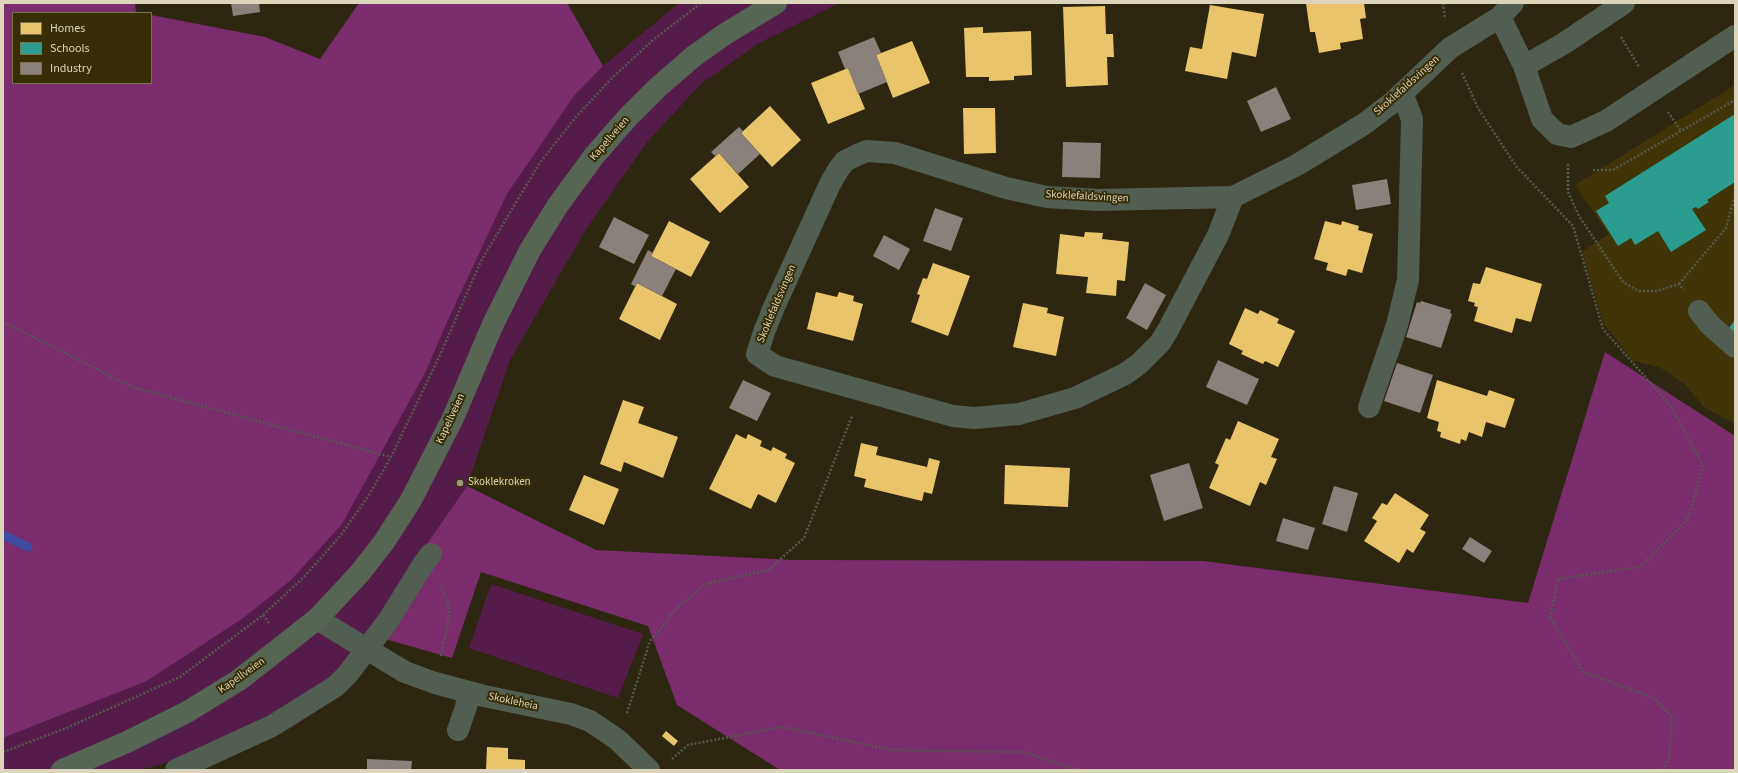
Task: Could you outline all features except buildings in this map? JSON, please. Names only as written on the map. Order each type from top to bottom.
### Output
[{"type":"main road","name":"Kapellveien","points":[[62,770],[127,742],[187,712],[239,680],[317,619],[359,574],[384,542],[411,500],[453,418],[500,311],[530,250],[558,205],[594,156],[628,117],[657,88],[694,56],[763,6]]},
{"type":"street","points":[[1524,66],[1563,44],[1624,3]]},
{"type":"street","points":[[1507,10],[1542,119],[1557,134],[1571,137],[1606,121],[1735,36]]},
{"type":"street","name":"Skoklefaldsvingen","points":[[1233,197],[1218,235],[1160,343],[1139,364],[1109,383],[1074,398],[1019,414],[974,418],[953,416],[862,392],[775,366],[757,354],[774,307],[830,184],[846,161],[857,155],[867,151],[895,153],[1006,188],[1047,197],[1098,200],[1233,197],[1317,154],[1364,124],[1393,102],[1450,48],[1507,10]]},
{"type":"street","points":[[1369,408],[1397,325],[1408,280],[1409,186],[1412,120],[1402,93]]},
{"type":"street","points":[[1699,311],[1710,324],[1735,347]]},
{"type":"street","points":[[176,770],[272,726],[329,691],[347,675],[388,621],[431,554]]},
{"type":"street","name":"Skokleheia","points":[[317,619],[406,672],[435,683],[590,720],[618,740],[642,768]]},
{"type":"street","points":[[458,730],[469,692]]},
{"type":"path","points":[[1450,48],[1478,108],[1516,166],[1573,226],[1603,329],[1670,406],[1703,466],[1688,519],[1640,567],[1558,579],[1550,617],[1583,672],[1652,697],[1672,716],[1669,759],[1663,770]]},
{"type":"path","points":[[1593,170],[1613,170],[1735,100]]},
{"type":"path","points":[[1568,164],[1568,192],[1579,216],[1623,282],[1639,291],[1657,291],[1679,284],[1726,228],[1735,196]]},
{"type":"path","points":[[1679,284],[1699,311]]},
{"type":"path","points":[[3,322],[132,387],[391,457]]},
{"type":"path","points":[[3,752],[71,726],[180,677],[232,639],[284,597],[341,535],[369,495],[391,457],[444,347]]},
{"type":"path","points":[[618,740],[650,642],[678,607],[706,584],[768,570],[804,538],[862,392]]},
{"type":"path","points":[[431,554],[450,611],[435,683]]},
{"type":"path","points":[[670,760],[688,745],[782,728],[892,750],[1024,752],[1078,770]]},
{"type":"shaded area","points":[[3,3],[135,3],[136,12],[12,12],[12,84],[152,84],[152,15],[265,37],[320,59],[359,3],[567,3],[603,66],[574,96],[507,194],[448,320],[426,371],[342,524],[291,580],[242,619],[147,681],[3,738]]},
{"type":"shaded area","points":[[679,3],[839,3],[759,43],[701,84],[647,142],[585,231],[510,360],[467,486],[420,554],[352,685],[293,727],[141,770],[3,770],[3,738],[147,681],[242,619],[426,371],[448,320],[507,194],[574,96],[603,66]]},
{"type":"shaded area","points":[[1735,85],[1735,424],[1704,407],[1685,384],[1661,368],[1632,360],[1604,324],[1582,252],[1609,234],[1575,185]]},
{"type":"shaded area","points":[[1605,352],[1735,436],[1735,770],[780,770],[677,705],[648,626],[481,572],[452,658],[385,639],[420,554],[467,486],[596,550],[793,560],[1203,561],[1528,603]]},
{"type":"shaded area","points":[[491,584],[643,634],[618,698],[469,648]]},
{"type":"waterway","points":[[3,535],[28,547]]},
{"type":"place","name":"Skoklekroken","points":[[460,483]]}]
